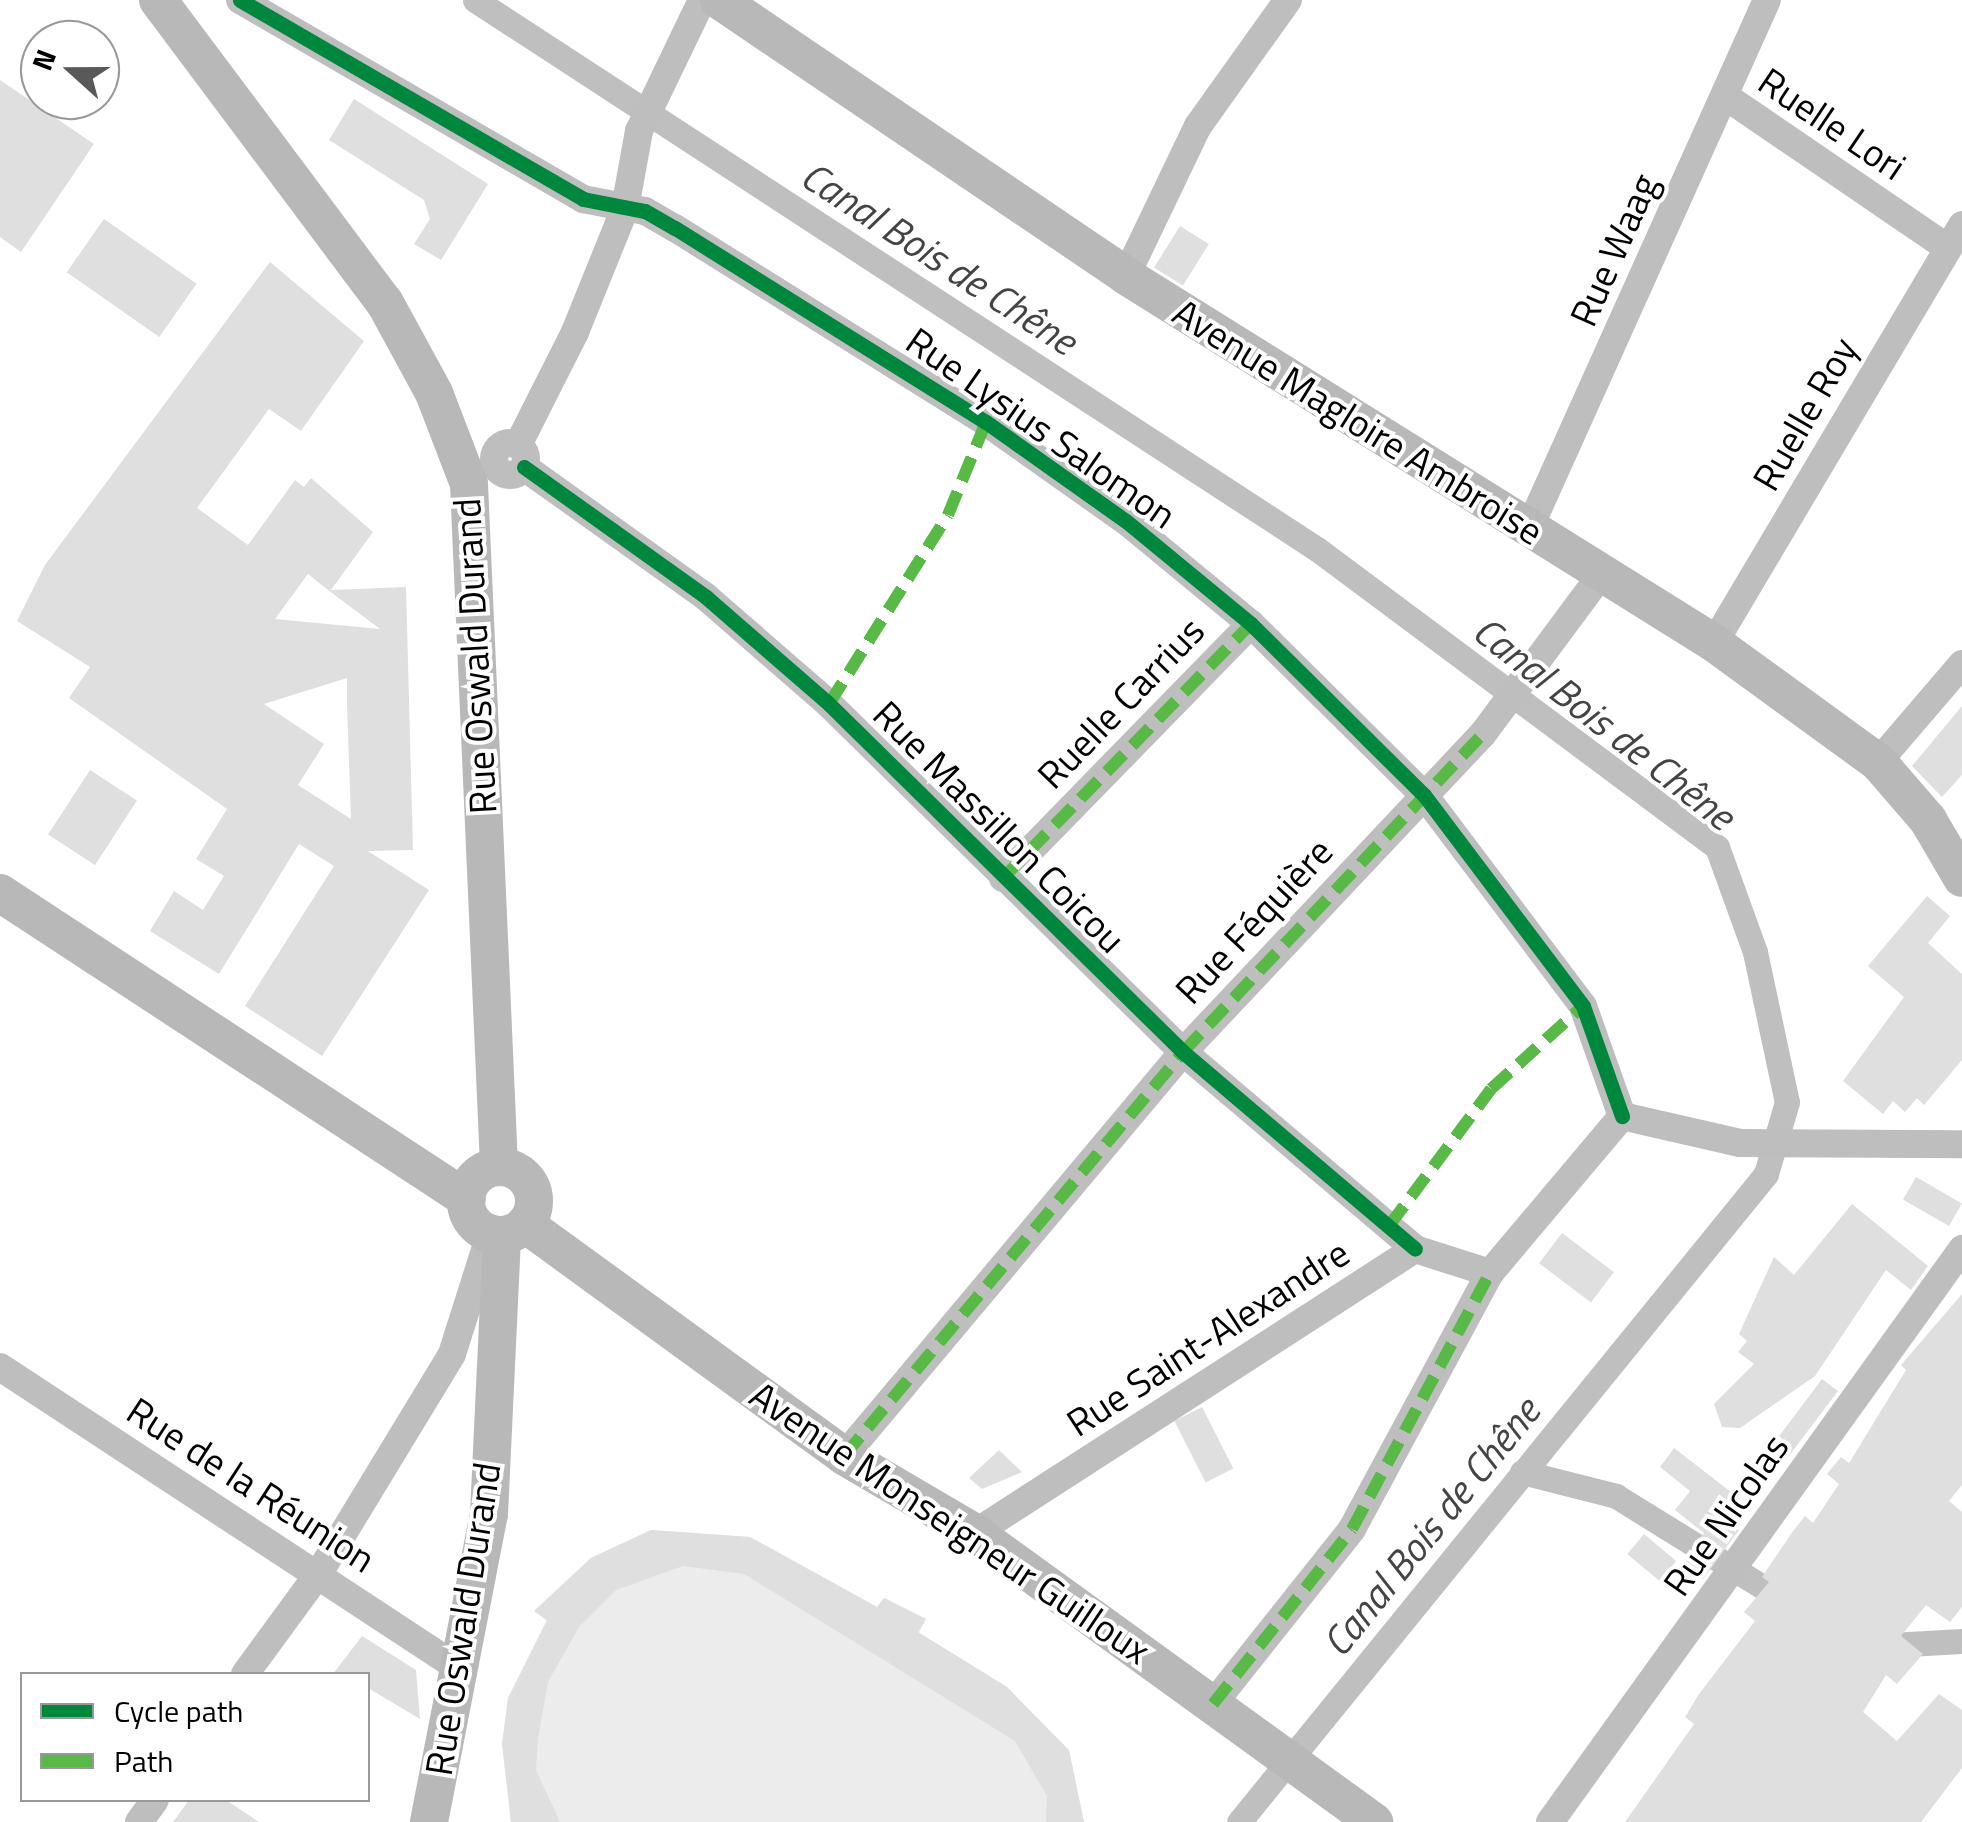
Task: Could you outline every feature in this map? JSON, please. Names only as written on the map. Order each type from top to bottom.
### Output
[{"type":"street","name":"Rue Oswald Durand","points":[[158,0],[385,303],[434,393],[502,466],[499,1167]]},
{"type":"street","name":"Rue Lysius Salomon","points":[[240,0],[583,199],[624,208],[674,228],[986,422],[1126,521],[1251,624],[1424,795],[1583,1006],[1622,1116]]},
{"type":"street","points":[[502,466],[624,208],[639,131],[702,0]]},
{"type":"street","name":"Avenue Magloire Ambroise","points":[[720,0],[1126,276],[1528,531],[1714,643],[1878,762],[1928,820],[1962,878]]},
{"type":"street","points":[[1126,276],[1198,126],[1288,0]]},
{"type":"street","name":"Rue Waag","points":[[1528,531],[1767,0]]},
{"type":"street","name":"Ruelle Lori","points":[[1725,96],[1954,236]]},
{"type":"street","name":"Ruelle Roy","points":[[1714,643],[1954,236]]},
{"type":"street","name":"Rue Massillon Coicou","points":[[502,466],[706,596],[829,704],[1183,1052],[1415,1249]]},
{"type":"street","name":"Rue Féquière","points":[[844,1456],[1183,1052],[1482,735],[1525,684],[1601,575]]},
{"type":"street","name":"Ruelle Carrius","points":[[1003,878],[1251,624]]},
{"type":"street","points":[[1878,762],[1962,664]]},
{"type":"street","points":[[0,893],[467,1199]]},
{"type":"street","points":[[1214,1704],[1352,1529],[1490,1272],[1622,1116],[1740,1143],[1962,1144]]},
{"type":"street","points":[[246,1672],[319,1573],[452,1354],[506,1231],[534,1204],[529,1182],[499,1167],[481,1174],[467,1199],[472,1221],[506,1231]]},
{"type":"street","name":"Rue Oswald Durand","points":[[429,1822],[489,1514],[506,1231]]},
{"type":"street","name":"Avenue Monseigneur Guilloux","points":[[506,1231],[844,1456],[976,1532],[1374,1822]]},
{"type":"street","points":[[1415,1249],[1490,1272]]},
{"type":"street","name":"Rue Saint-Alexandre","points":[[976,1532],[1415,1249]]},
{"type":"street","name":"Rue Nicolas","points":[[1550,1822],[1962,1249]]},
{"type":"street","name":"Rue de la Réunion","points":[[0,1367],[460,1669]]},
{"type":"shaded area","points":[[651,1530],[750,1537],[877,1607],[884,1598],[926,1619],[919,1633],[1007,1687],[1069,1751],[1084,1822],[511,1822],[502,1744],[508,1698],[547,1621],[534,1611],[591,1558]]},
{"type":"building","points":[[0,80],[20,94],[20,120],[59,120],[94,144],[21,252],[0,237]]},
{"type":"building","points":[[354,99],[488,184],[441,260],[414,244],[430,219],[424,200],[329,140]]},
{"type":"building","points":[[104,219],[197,284],[159,337],[67,272]]},
{"type":"building","points":[[1180,226],[1209,244],[1183,286],[1154,268]]},
{"type":"building","points":[[270,262],[364,341],[301,431],[269,409],[197,508],[248,545],[295,480],[304,487],[311,478],[373,532],[331,590],[406,587],[413,850],[368,851],[429,890],[322,1056],[245,1006],[334,866],[299,844],[219,974],[150,931],[174,891],[203,910],[224,876],[196,859],[227,809],[69,698],[90,667],[17,621],[45,565]],"holes":[[[308,574],[328,590],[380,629],[275,619]],[[347,678],[347,704],[351,819],[298,785],[324,744],[264,704]]]},
{"type":"building","points":[[1962,706],[1962,775],[1942,797],[1912,766]]},
{"type":"building","points":[[90,770],[137,800],[95,865],[48,835]]},
{"type":"building","points":[[1927,896],[1950,916],[1928,943],[1962,974],[1962,1060],[1924,1105],[1917,1098],[1905,1112],[1893,1101],[1883,1114],[1843,1081],[1904,997],[1868,966]]},
{"type":"building","points":[[1916,1177],[1962,1204],[1949,1226],[1903,1200]]},
{"type":"building","points":[[1852,1204],[1928,1266],[1911,1290],[1886,1270],[1815,1376],[1740,1428],[1722,1427],[1714,1404],[1754,1364],[1738,1352],[1747,1341],[1739,1334],[1774,1257],[1794,1275]]},
{"type":"building","points":[[1562,1233],[1614,1272],[1591,1302],[1539,1263]]},
{"type":"building","points":[[1962,1294],[1962,1485],[1949,1501],[1962,1512],[1962,1607],[1950,1622],[1926,1605],[1901,1636],[1923,1654],[1897,1684],[1886,1675],[1863,1712],[1897,1741],[1939,1694],[1962,1710],[1962,1768],[1921,1822],[1625,1822],[1694,1724],[1685,1717],[1699,1694],[1755,1621],[1744,1612],[1769,1582],[1762,1577],[1805,1516],[1813,1523],[1839,1484],[1827,1474],[1841,1457],[1849,1463],[1906,1370],[1901,1365]]},
{"type":"building","points":[[1822,1379],[1838,1391],[1783,1465],[1767,1452]]},
{"type":"building","points":[[1202,1407],[1233,1468],[1206,1483],[1174,1421]]},
{"type":"building","points":[[1674,1448],[1740,1499],[1724,1520],[1739,1530],[1703,1579],[1683,1564],[1704,1533],[1675,1510],[1690,1491],[1660,1467]]},
{"type":"building","points":[[999,1450],[1022,1472],[982,1489],[969,1478]]},
{"type":"building","points":[[651,1530],[750,1537],[877,1607],[884,1598],[926,1619],[918,1632],[1007,1687],[1069,1750],[1084,1822],[1046,1822],[1047,1796],[1015,1741],[744,1574],[683,1566],[616,1590],[579,1627],[548,1682],[538,1738],[536,1770],[560,1822],[511,1822],[502,1744],[508,1698],[547,1620],[534,1611],[591,1558]]},
{"type":"building","points":[[1644,1534],[1676,1561],[1659,1581],[1627,1554]]},
{"type":"building","points":[[362,1636],[416,1670],[420,1719],[370,1689],[370,1672],[335,1672]]},
{"type":"building","points":[[188,1802],[229,1802],[259,1822],[173,1822]]},
{"type":"waterway","name":"Canal Bois de Chêne","points":[[475,0],[1317,549],[1717,847],[1755,952],[1787,1102],[1766,1174],[1239,1822]]},
{"type":"waterway","points":[[1522,1472],[1616,1496],[1790,1604]]},
{"type":"waterway","points":[[1873,1646],[1962,1641]]},
{"type":"marked path","points":[[829,704],[948,515],[986,422]]},
{"type":"marked path","points":[[1003,878],[1251,624]]},
{"type":"marked path","points":[[844,1456],[1183,1052],[1482,735]]},
{"type":"marked path","points":[[1389,1226],[1491,1089],[1583,1006]]},
{"type":"marked path","points":[[1213,1704],[1352,1529],[1490,1273]]},
{"type":"cycle path","points":[[240,0],[583,199],[645,211],[675,228],[986,422],[1126,521],[1251,624],[1424,795],[1583,1006],[1622,1116]]},
{"type":"cycle path","points":[[524,467],[706,597],[829,704],[1183,1052],[1415,1249]]}]
